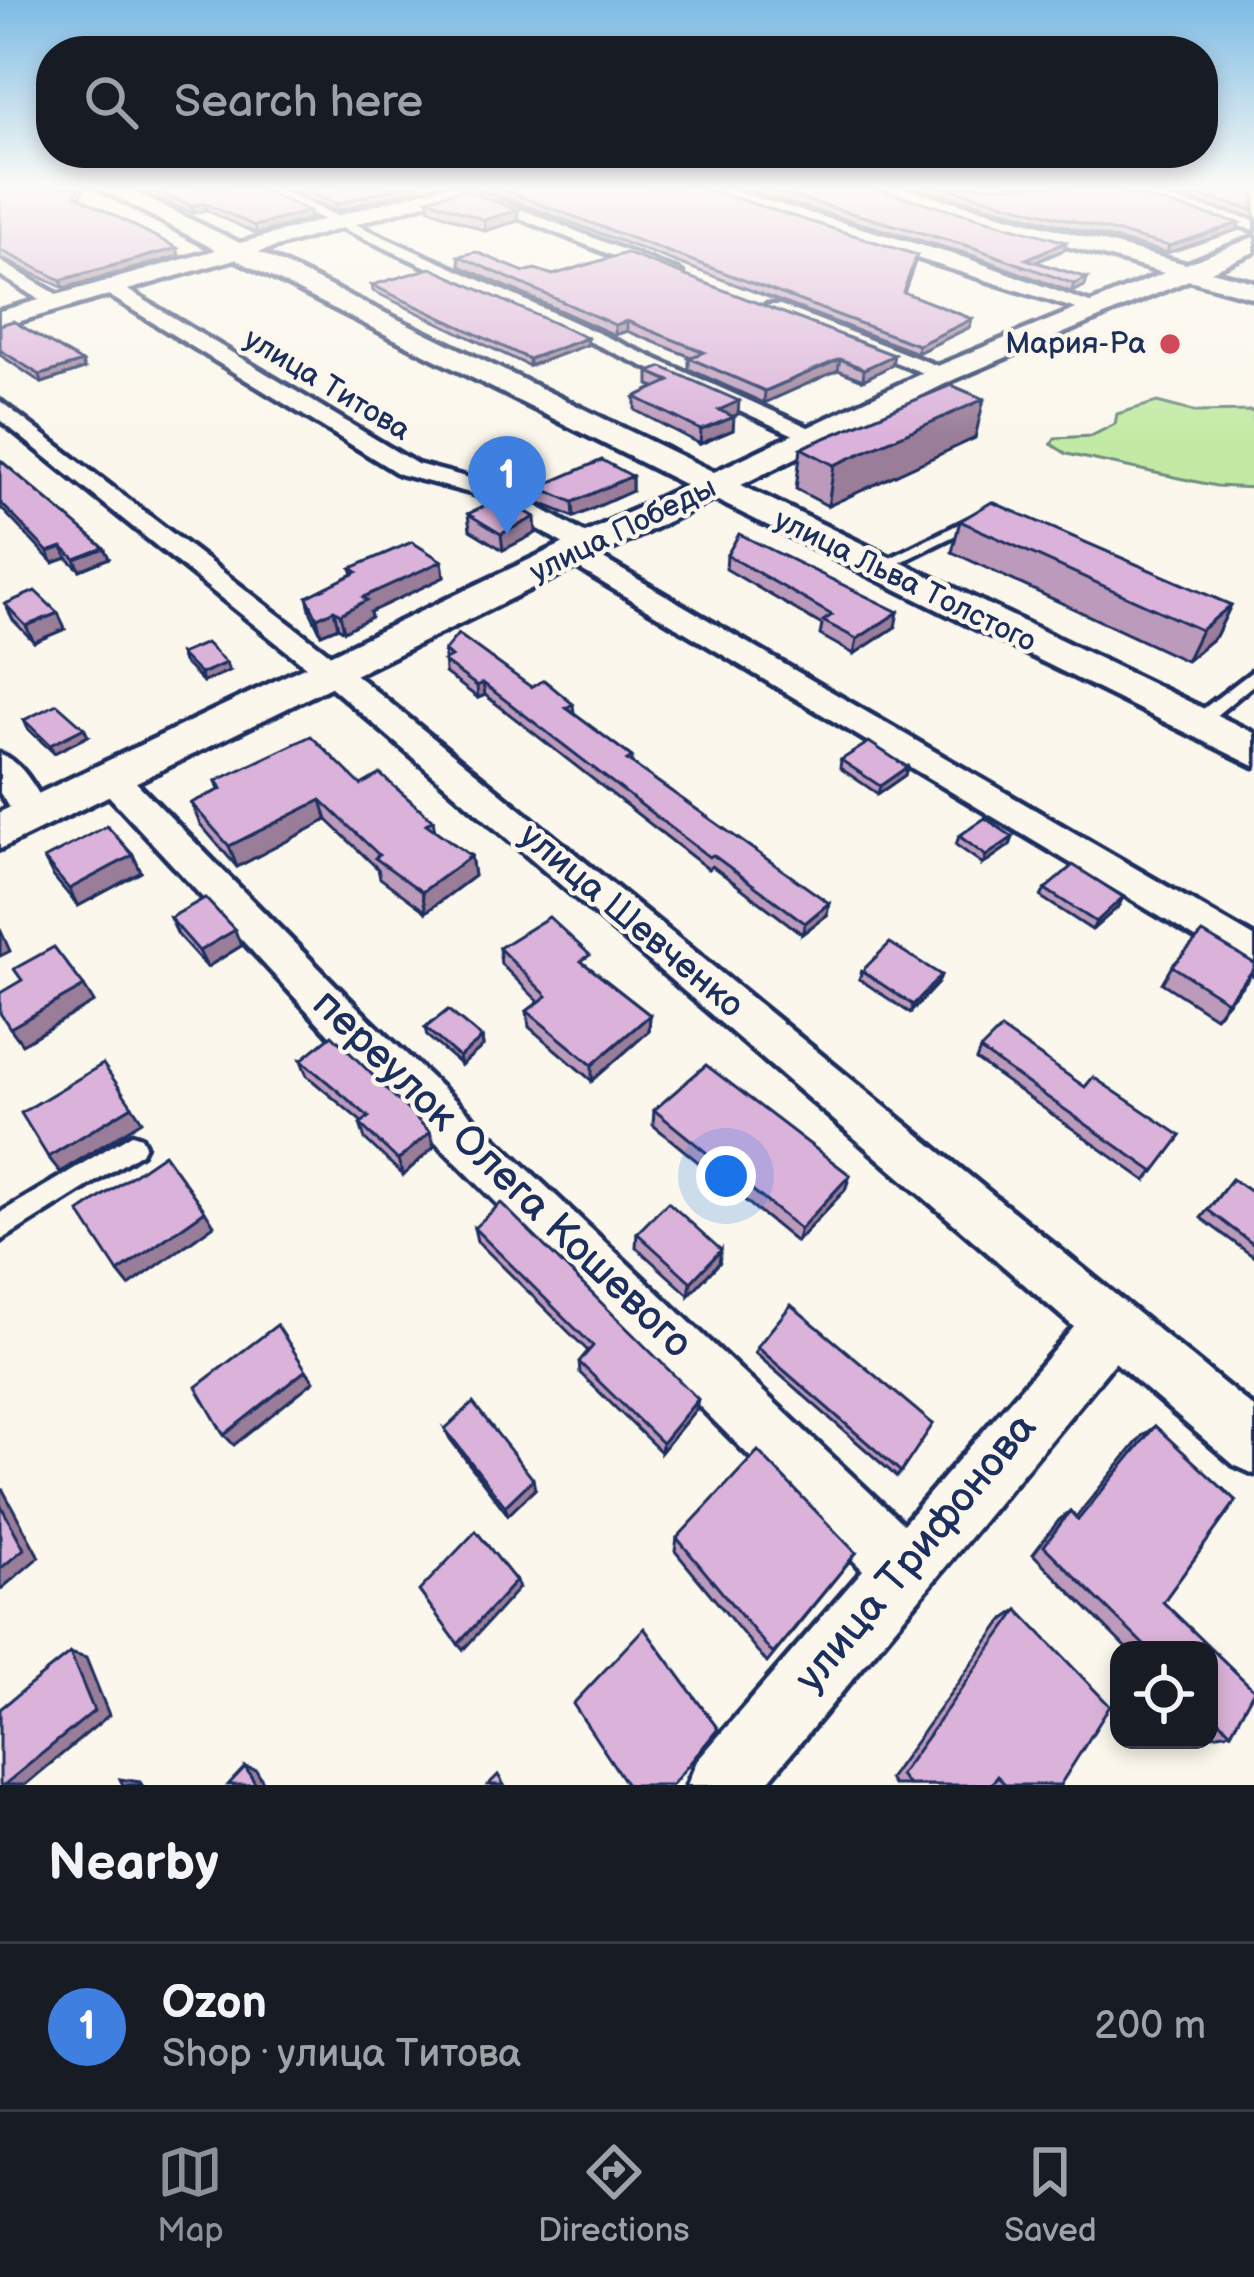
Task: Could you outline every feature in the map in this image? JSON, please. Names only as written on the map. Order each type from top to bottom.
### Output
[{"type":"street","points":[[4,269],[58,303]]},
{"type":"street","points":[[0,320],[175,269]]},
{"type":"street","name":"улица Льва Толстого","points":[[275,269],[1254,751]]},
{"type":"street","points":[[447,269],[816,436]]},
{"type":"street","points":[[667,269],[704,284]]},
{"type":"street","points":[[983,269],[1099,310]]},
{"type":"street","points":[[1177,269],[1254,290]]},
{"type":"street","name":"улица Победы","points":[[0,832],[109,775],[334,673],[945,373],[1193,269]]},
{"type":"street","name":"улица Титова","points":[[109,287],[408,469],[494,492],[580,550],[1254,957]]},
{"type":"street","points":[[749,301],[945,373]]},
{"type":"street","name":"улица Шевченко","points":[[0,408],[334,673],[1254,1445]]},
{"type":"street","points":[[0,766],[33,815]]},
{"type":"street","name":"переулок Олега Кошевого","points":[[109,775],[353,1031],[903,1566]]},
{"type":"street","name":"улица Трифонова","points":[[722,1785],[1113,1323]]},
{"type":"lane","points":[[878,568],[977,519]]},
{"type":"lane","points":[[1196,723],[1254,675]]},
{"type":"lane","points":[[0,1228],[132,1145]]},
{"type":"green space","points":[[1157,402],[1195,412],[1254,411],[1254,488],[1216,486],[1067,454],[1051,444],[1055,438],[1091,436],[1115,424],[1117,414]]},
{"type":"building","points":[[39,269],[100,269],[61,280]]},
{"type":"building","points":[[434,269],[587,338],[529,359],[372,285]]},
{"type":"building","points":[[489,269],[536,269],[553,275],[572,269],[669,269],[894,355],[864,369],[840,359],[765,391],[689,358],[704,352],[627,321],[615,325]]},
{"type":"building","points":[[715,269],[912,269],[903,292],[972,319],[918,345]]},
{"type":"building","points":[[1033,269],[1059,269],[1087,278],[1074,284]]},
{"type":"building","points":[[13,321],[82,362],[40,375],[0,350],[0,325]]},
{"type":"building","points":[[662,367],[739,401],[719,410],[734,417],[701,430],[635,397],[670,381],[649,372]]},
{"type":"building","points":[[951,385],[984,399],[834,465],[801,448]]},
{"type":"building","points":[[0,460],[104,548],[75,559],[62,547],[48,552],[0,502]]},
{"type":"building","points":[[602,460],[632,476],[573,502],[539,487]]},
{"type":"building","points":[[502,498],[535,517],[501,534],[468,514]]},
{"type":"building","points":[[992,502],[1231,605],[1201,630],[960,521]]},
{"type":"building","points":[[739,534],[898,612],[857,639],[823,621],[832,615],[727,555]]},
{"type":"building","points":[[412,542],[442,561],[363,597],[367,600],[340,614],[334,610],[317,618],[307,597],[357,572],[351,568]]},
{"type":"building","points":[[35,591],[58,613],[26,626],[5,604]]},
{"type":"building","points":[[458,634],[531,687],[544,680],[573,704],[566,708],[632,757],[627,760],[829,903],[805,923],[713,855],[709,857],[483,683],[477,686],[443,661],[451,657],[444,651]]},
{"type":"building","points":[[206,643],[226,663],[200,674],[180,654]]},
{"type":"building","points":[[57,704],[84,728],[50,745],[24,720]]},
{"type":"building","points":[[311,736],[361,785],[380,774],[433,820],[426,824],[471,856],[422,892],[375,858],[379,855],[321,800],[229,846],[191,803],[222,789],[216,781]]},
{"type":"building","points":[[869,742],[907,767],[880,786],[841,760]]},
{"type":"building","points":[[985,818],[1013,837],[986,856],[959,836]]},
{"type":"building","points":[[107,826],[133,855],[69,889],[44,859]]},
{"type":"building","points":[[1073,865],[1123,897],[1096,922],[1045,889]]},
{"type":"building","points":[[205,898],[235,930],[199,951],[170,918]]},
{"type":"building","points":[[549,917],[590,955],[581,961],[650,1015],[592,1065],[527,1011],[547,996],[499,948]]},
{"type":"building","points":[[1203,933],[1254,963],[1227,1001],[1172,966]]},
{"type":"building","points":[[890,943],[941,975],[913,1005],[862,971]]},
{"type":"building","points":[[54,947],[84,986],[10,1028],[0,1013],[0,993],[22,980],[14,969]]},
{"type":"building","points":[[448,1010],[482,1038],[459,1057],[425,1028]]},
{"type":"building","points":[[1001,1029],[1085,1087],[1093,1077],[1181,1136],[1154,1172],[980,1050]]},
{"type":"building","points":[[332,1035],[430,1132],[398,1160],[360,1124],[369,1117],[301,1060]]},
{"type":"building","points":[[103,1064],[132,1106],[48,1157],[21,1113]]},
{"type":"building","points":[[706,1065],[850,1175],[800,1229],[654,1110]]},
{"type":"building","points":[[164,1154],[205,1211],[118,1272],[79,1212]]},
{"type":"building","points":[[1232,1179],[1254,1194],[1254,1245],[1208,1210]]},
{"type":"building","points":[[668,1202],[721,1250],[691,1282],[637,1233]]},
{"type":"building","points":[[501,1203],[698,1399],[662,1443],[579,1362],[593,1346],[474,1228]]},
{"type":"building","points":[[791,1305],[933,1424],[901,1472],[757,1347]]},
{"type":"building","points":[[277,1325],[306,1370],[224,1435],[196,1387]]},
{"type":"building","points":[[473,1403],[533,1479],[505,1506],[445,1429]]},
{"type":"building","points":[[1155,1426],[1236,1501],[1163,1602],[1203,1641],[1140,1641],[1044,1546],[1070,1511],[1078,1520]]},
{"type":"building","points":[[758,1451],[856,1553],[773,1654],[677,1538]]},
{"type":"building","points":[[0,1504],[24,1549],[0,1569]]},
{"type":"building","points":[[476,1531],[516,1581],[458,1644],[419,1591]]},
{"type":"building","points":[[1018,1610],[1110,1706],[1060,1785],[1006,1785],[997,1776],[991,1785],[908,1785],[900,1775]]},
{"type":"building","points":[[644,1628],[718,1729],[672,1785],[627,1785],[573,1704]]},
{"type":"building","points":[[70,1653],[94,1711],[0,1785],[0,1709]]},
{"type":"building","points":[[1218,1655],[1254,1690],[1231,1732],[1218,1719]]},
{"type":"building","points":[[245,1767],[256,1785],[228,1785]]},
{"type":"place","name":"Мария-Ра","points":[[1170,344]]},
{"type":"place","name":"Ozon","points":[[507,535]]}]
